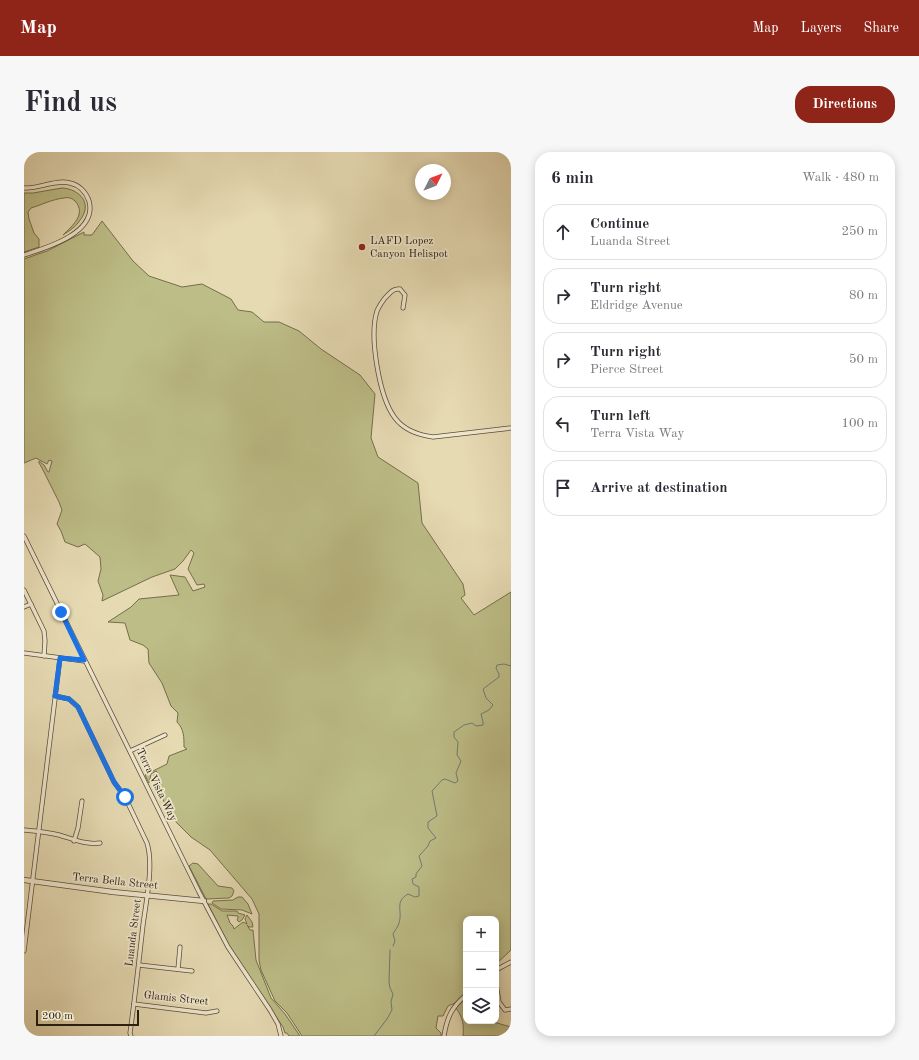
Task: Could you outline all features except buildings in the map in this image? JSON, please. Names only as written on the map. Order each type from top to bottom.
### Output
[{"type":"street","points":[[24,188],[69,182],[77,185],[83,190],[87,196],[90,208],[85,224],[78,230],[51,246],[24,255]]},
{"type":"street","points":[[403,308],[405,295],[400,290],[396,289],[392,291],[382,302],[375,322],[376,366],[387,405],[396,419],[407,430],[421,436],[433,437],[511,428]]},
{"type":"street","name":"Terra Vista Way","points":[[24,536],[204,901],[228,947],[278,1024],[281,1036]]},
{"type":"street","points":[[24,590],[44,631],[44,656]]},
{"type":"street","points":[[24,607],[31,604]]},
{"type":"street","points":[[24,653],[84,660]]},
{"type":"street","points":[[24,951],[60,658]]},
{"type":"street","name":"Luanda Street","points":[[55,696],[69,699],[78,707],[114,782],[125,797],[150,851],[147,895],[130,1033],[131,1036]]},
{"type":"street","points":[[130,751],[165,735]]},
{"type":"street","points":[[74,840],[78,828],[82,801]]},
{"type":"street","points":[[24,830],[58,835],[91,844],[100,843]]},
{"type":"street","name":"Terra Bella Street","points":[[24,880],[204,901]]},
{"type":"street","points":[[178,970],[180,947]]},
{"type":"street","points":[[499,968],[511,962]]},
{"type":"street","points":[[139,964],[192,971]]},
{"type":"street","points":[[497,988],[499,1002],[505,1010],[511,1009]]},
{"type":"street","points":[[444,1036],[447,1020],[455,1004],[463,997]]},
{"type":"street","name":"Glamis Street","points":[[134,1004],[206,1013],[216,1011]]},
{"type":"green space","points":[[62,188],[74,191],[83,198],[85,203],[84,214],[77,225],[63,235],[74,224],[79,215],[78,206],[74,200],[71,198],[60,199],[31,208],[28,212],[29,219],[34,233],[39,239],[39,247],[24,252],[24,193]]},
{"type":"green space","points":[[102,221],[133,261],[149,276],[182,287],[202,284],[231,299],[238,310],[252,312],[264,322],[279,322],[299,331],[321,349],[360,375],[375,394],[371,438],[378,457],[418,483],[422,523],[463,584],[465,595],[461,598],[474,615],[511,592],[511,950],[499,961],[499,916],[463,916],[463,996],[455,1003],[448,1006],[443,1016],[438,1016],[436,1028],[441,1033],[441,1036],[302,1036],[287,1013],[275,1001],[261,970],[259,960],[259,914],[252,899],[210,850],[191,837],[175,821],[154,780],[154,775],[158,773],[156,771],[151,774],[149,783],[145,775],[167,764],[169,756],[187,749],[184,747],[184,737],[177,722],[178,713],[171,706],[162,683],[149,663],[148,649],[143,645],[130,640],[125,623],[108,622],[131,607],[139,599],[179,595],[170,575],[185,577],[193,591],[205,587],[204,584],[197,585],[188,569],[194,553],[191,550],[175,569],[152,577],[102,601],[103,595],[98,581],[101,569],[100,557],[85,544],[78,547],[65,542],[57,524],[62,510],[39,463],[39,461],[49,472],[52,461],[49,460],[47,464],[36,458],[24,463],[24,259],[47,251],[84,232],[84,235],[92,235]]},
{"type":"green space","points":[[193,863],[198,864],[218,886],[232,888],[234,891],[232,896],[229,898],[206,899],[189,866]]},
{"type":"green space","points":[[238,897],[242,897],[248,904],[252,914],[242,910],[221,909],[212,903],[213,901],[233,900]]},
{"type":"green space","points":[[208,904],[211,904],[222,911],[237,911],[238,913],[245,915],[239,922],[237,920],[238,916],[227,915],[234,929],[243,922],[247,924],[245,919],[247,915],[252,922],[253,927],[249,927],[247,925],[250,930],[253,930],[256,960],[271,998],[285,1014],[300,1036],[289,1036],[285,1033],[283,1027],[230,948]]},
{"type":"green space","points":[[463,1000],[463,1024],[499,1024],[511,1027],[511,1036],[463,1036],[462,1021],[456,1008]]},
{"type":"waterway","points":[[393,946],[395,941],[393,934],[400,919],[401,900],[408,894],[415,897],[419,896],[419,887],[413,884],[412,879],[416,877],[416,874],[422,866],[419,856],[428,846],[430,841],[436,838],[428,828],[428,822],[437,816],[432,791],[442,780],[445,779],[455,783],[458,781],[456,773],[461,761],[457,755],[458,742],[454,737],[454,732],[464,725],[472,723],[476,726],[483,725],[481,714],[489,710],[493,705],[486,698],[483,689],[499,677],[496,668],[497,665],[504,664],[511,666]]},
{"type":"waterway","points":[[374,1036],[392,1010],[391,1002],[393,994],[389,982],[390,950]]},
{"type":"place","name":"LAFD Lopez Canyon Helispot","points":[[362,247]]},
{"type":"route","points":[[61,612],[84,660],[60,658],[55,696],[69,699],[78,707],[114,782],[125,797]]}]
